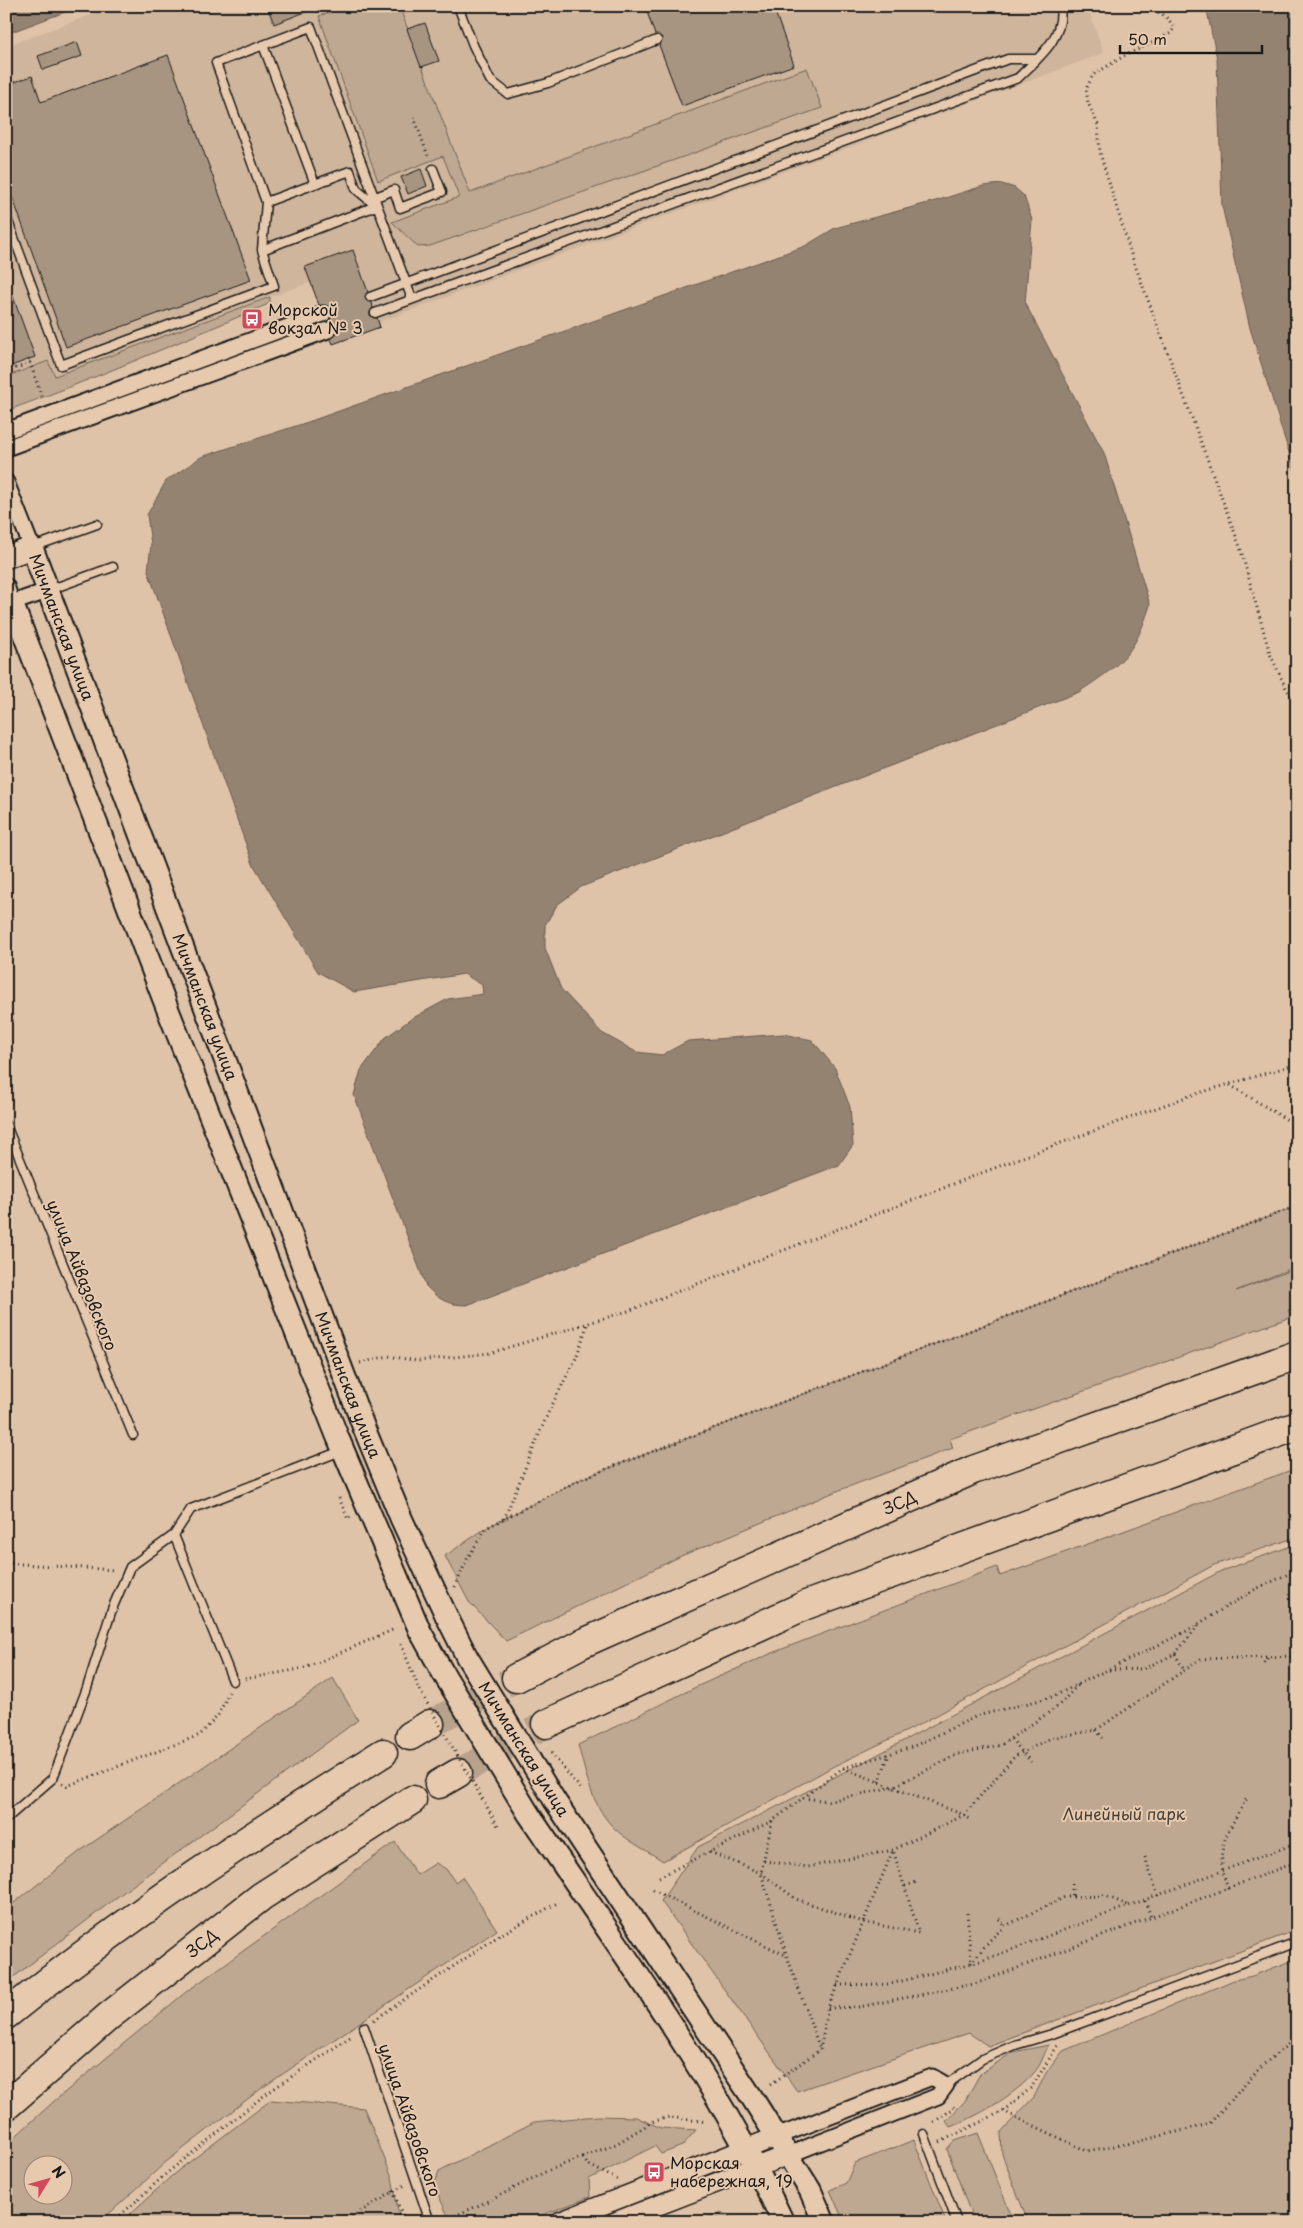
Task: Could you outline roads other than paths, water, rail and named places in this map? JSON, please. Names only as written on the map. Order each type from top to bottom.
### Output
[{"type":"highway","name":"ЗСД","points":[[516,1678],[581,1644],[974,1470],[1297,1355]]},
{"type":"highway","points":[[546,1724],[806,1605],[1297,1426]]},
{"type":"highway","points":[[6,2015],[72,1961],[231,1849],[383,1753]]},
{"type":"highway","name":"ЗСД","points":[[6,2106],[109,2016],[262,1896],[412,1800]]},
{"type":"main road","points":[[6,557],[32,548]]},
{"type":"main road","name":"Мичманская улица","points":[[32,548],[364,1428],[400,1518],[467,1657],[554,1801],[788,2155],[810,2190],[824,2222]]},
{"type":"main road","name":"Мичманская улица","points":[[8,598],[166,1005],[343,1450],[420,1631],[528,1813],[701,2071],[751,2158],[783,2222]]},
{"type":"street","points":[[6,431],[322,314]]},
{"type":"street","points":[[6,448],[328,330]]},
{"type":"street","name":"Мичманская улица","points":[[6,482],[32,548]]},
{"type":"street","points":[[8,598],[47,591]]},
{"type":"street","points":[[559,2222],[751,2158],[788,2155],[938,2096],[946,2085],[932,2077],[776,2137],[751,2158],[615,2222]]},
{"type":"lane","points":[[458,6],[473,45],[490,80],[508,94],[548,83],[658,40]]},
{"type":"lane","points":[[375,313],[1018,78],[1053,43],[1062,16],[1060,6]]},
{"type":"lane","points":[[6,216],[61,365],[274,286],[262,250],[266,202],[216,63],[311,27],[412,299]]},
{"type":"lane","points":[[263,45],[315,184]]},
{"type":"lane","points":[[370,297],[1008,59],[1037,59]]},
{"type":"lane","points":[[266,202],[362,166]]},
{"type":"lane","points":[[262,250],[375,202],[394,190],[400,208],[442,192],[433,169]]},
{"type":"lane","points":[[350,171],[356,188],[375,202]]},
{"type":"lane","points":[[32,548],[97,524]]},
{"type":"lane","points":[[47,591],[113,567]]},
{"type":"lane","name":"улица Айвазовского","points":[[6,1125],[133,1436]]},
{"type":"lane","points":[[6,1819],[53,1778],[87,1688],[112,1609],[130,1567],[174,1535],[191,1509],[343,1450]]},
{"type":"lane","points":[[174,1535],[233,1681]]},
{"type":"lane","points":[[946,2085],[982,2059],[1015,2044],[1052,2034],[1297,1942]]},
{"type":"lane","name":"улица Айвазовского","points":[[364,2027],[430,2222]]},
{"type":"lane","points":[[924,2134],[957,2222]]},
{"type":"tunnel","points":[[430,1724],[516,1678]]},
{"type":"tunnel","points":[[458,1773],[546,1724]]},
{"type":"place","name":"Морской вокзал № 3","points":[[252,319]]},
{"type":"place","name":"Морская набережная, 19","points":[[654,2172]]},
{"type":"park label","name":"Линейный парк","points":[[1124,1814]]}]
